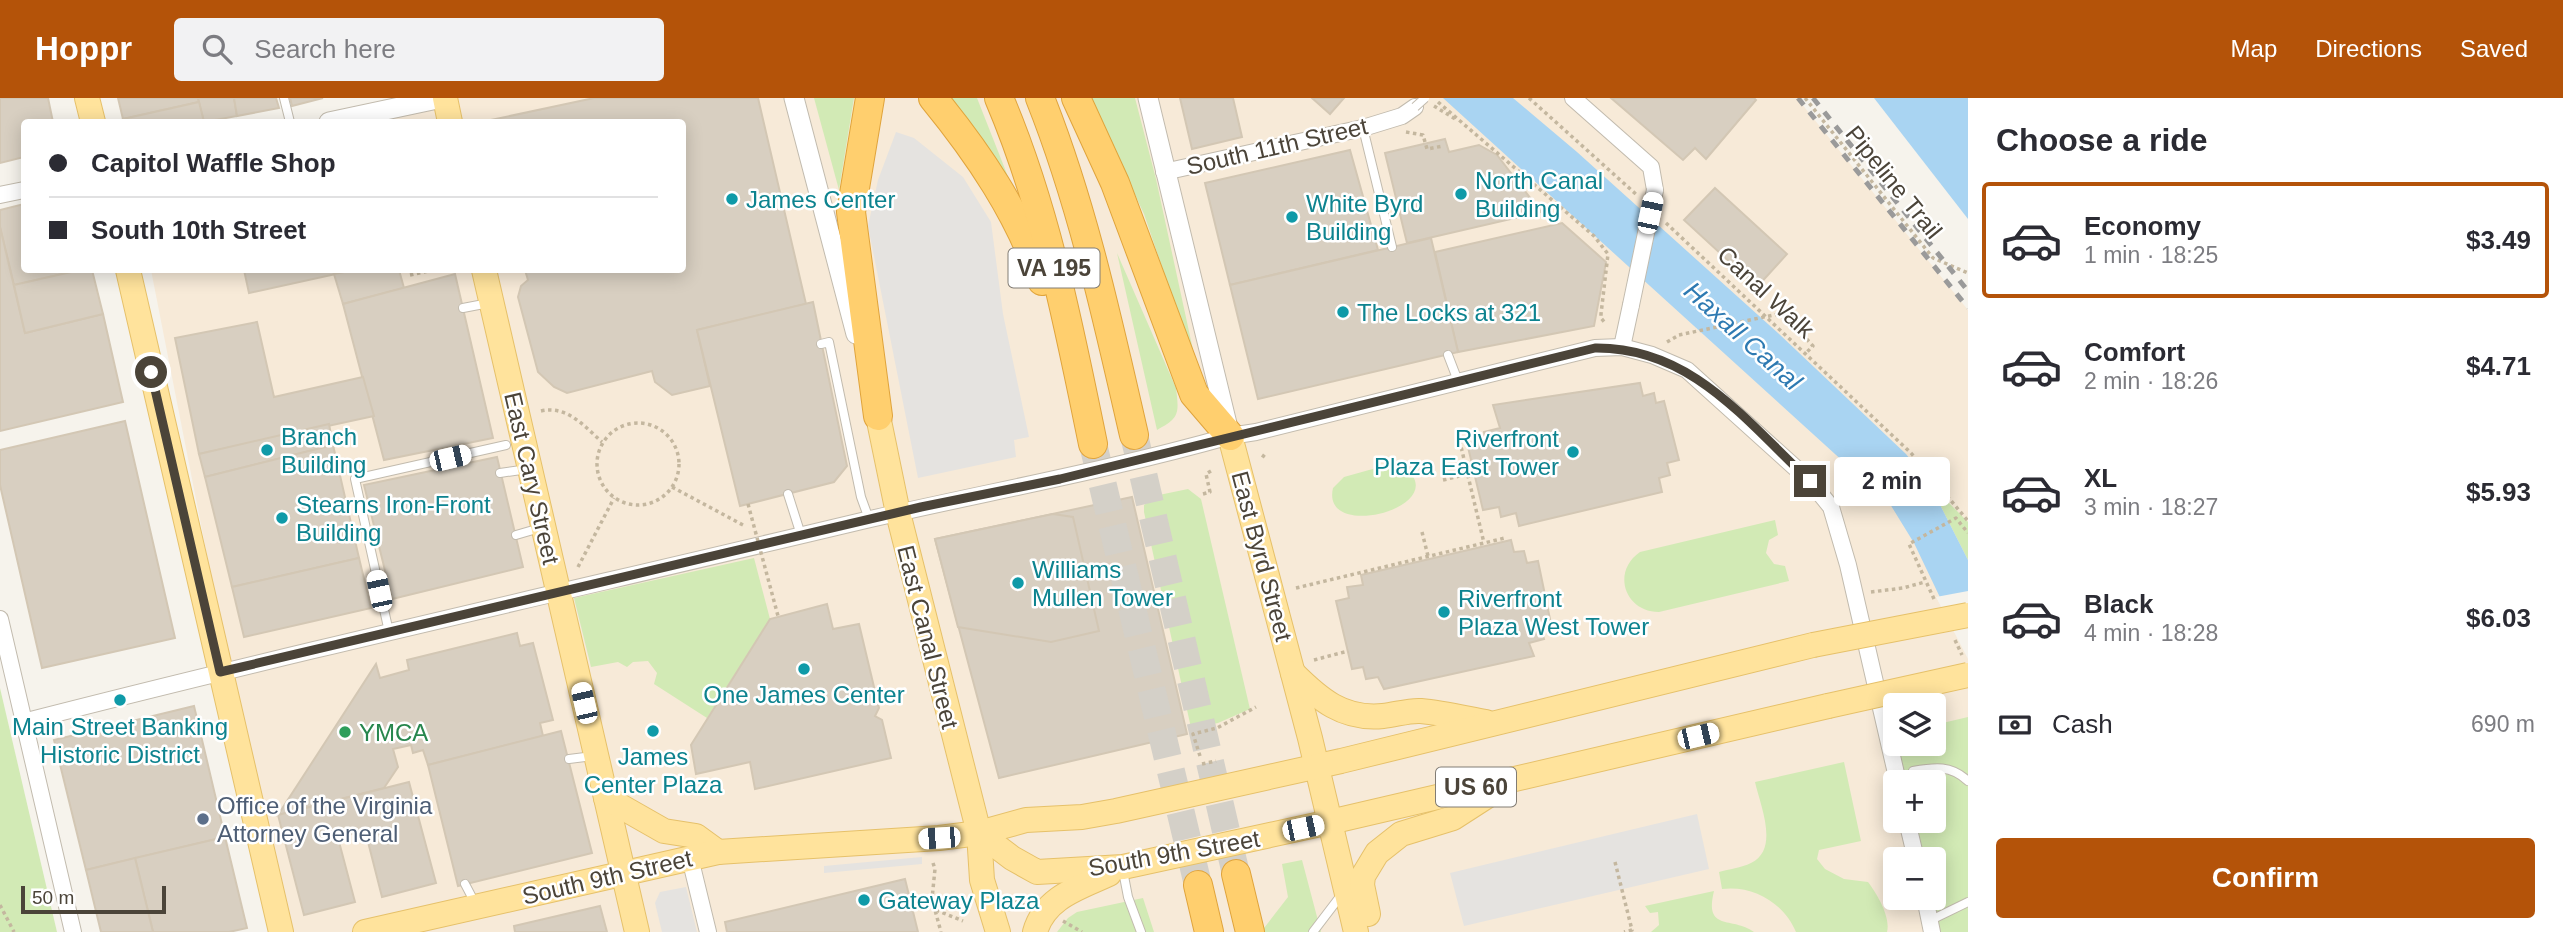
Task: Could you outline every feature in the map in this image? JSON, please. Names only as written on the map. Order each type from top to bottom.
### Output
[{"type":"highway","points":[[870,98],[851,212],[878,416]]},
{"type":"highway","points":[[933,98],[960,131],[997,186],[1032,252],[1084,401]]},
{"type":"highway","name":"VA 195","points":[[999,98],[1018,142],[1046,232],[1093,444]]},
{"type":"highway","name":"VA 195","points":[[1040,98],[1060,154],[1100,291],[1134,435]]},
{"type":"highway","points":[[1076,98],[1115,183],[1194,394],[1230,436]]},
{"type":"highway","points":[[1236,874],[1250,932]]},
{"type":"highway","points":[[1198,885],[1209,932]]},
{"type":"main road","points":[[87,98],[92,119]]},
{"type":"main road","points":[[443,98],[449,119]]},
{"type":"main road","points":[[129,273],[281,932]]},
{"type":"main road","name":"East Cary Street","points":[[485,273],[636,932]]},
{"type":"main road","name":"East Canal Street","points":[[878,416],[898,513],[979,833],[982,880],[998,932]]},
{"type":"main road","name":"East Byrd Street","points":[[1230,436],[1303,667],[1317,766],[1356,932]]},
{"type":"main road","name":"South 9th Street","points":[[365,932],[719,852],[979,833],[1026,820],[1082,817],[1116,811],[1317,766],[1813,645],[1968,615]]},
{"type":"main road","points":[[1303,667],[1323,701],[1353,715],[1378,717],[1418,710],[1497,723]]},
{"type":"main road","name":"South 9th Street","points":[[979,833],[1012,858],[1037,872],[1123,867],[1968,675]]},
{"type":"main road","points":[[1372,932],[1362,885],[1365,871],[1377,853],[1401,834],[1453,818],[1514,778]]},
{"type":"main road","points":[[606,798],[664,831],[696,836],[719,852]]},
{"type":"main road","name":"US 60","points":[[1035,932],[1041,915],[1058,898],[1123,867]]},
{"type":"street","points":[[349,119],[443,98]]},
{"type":"street","name":"East Canal Street","points":[[793,98],[878,416]]},
{"type":"street","name":"East Byrd Street","points":[[1148,98],[1230,436]]},
{"type":"street","points":[[1573,98],[1651,167],[1655,190],[1622,347]]},
{"type":"street","name":"South 11th Street","points":[[1164,172],[1363,128],[1402,116],[1420,102]]},
{"type":"street","points":[[0,195],[21,191]]},
{"type":"street","points":[[23,722],[220,672],[869,519],[1060,479],[1595,348],[1622,347],[1652,355],[1687,370],[1810,481],[1831,507],[1854,591],[1895,770]]},
{"type":"street","points":[[0,619],[73,932]]},
{"type":"street","points":[[690,858],[708,932]]},
{"type":"lane","points":[[284,98],[289,119]]},
{"type":"lane","points":[[1363,128],[1392,247]]},
{"type":"lane","points":[[463,308],[492,302]]},
{"type":"lane","points":[[821,344],[829,342],[861,497],[869,519]]},
{"type":"lane","points":[[1448,355],[1458,381]]},
{"type":"lane","points":[[389,632],[363,500],[355,479],[506,445]]},
{"type":"lane","points":[[500,473],[530,468]]},
{"type":"lane","points":[[788,494],[802,535]]},
{"type":"lane","points":[[516,535],[543,527]]},
{"type":"lane","points":[[569,759],[596,755]]},
{"type":"lane","points":[[1918,770],[1949,768],[1968,781]]},
{"type":"lane","points":[[1123,867],[1128,897],[1141,932]]},
{"type":"lane","points":[[464,884],[476,906]]},
{"type":"lane","points":[[1313,932],[1346,889]]},
{"type":"lane","points":[[1930,927],[1968,902]]},
{"type":"path","points":[[1434,98],[1594,236],[1608,254],[1601,318],[1606,324]]},
{"type":"path","points":[[1530,98],[1638,197]]},
{"type":"path","name":"Pipeline Trail","points":[[1805,98],[1933,258],[1968,272]]},
{"type":"path","points":[[1448,114],[1462,123]]},
{"type":"path","points":[[1404,132],[1423,135],[1427,149],[1443,146]]},
{"type":"path","name":"Canal Walk","points":[[1658,215],[1911,453],[1968,521]]},
{"type":"path","points":[[410,275],[419,273]]},
{"type":"path","points":[[1679,335],[1783,313],[1813,346],[1806,353]]},
{"type":"path","points":[[541,411],[552,408],[564,411],[602,442]]},
{"type":"path","points":[[635,423],[660,429],[676,449],[679,462],[673,487],[664,497],[639,506],[614,498],[599,479],[597,454],[602,442],[611,433],[635,423]]},
{"type":"path","points":[[1458,434],[1484,543]]},
{"type":"path","points":[[1203,494],[1210,492],[1206,474],[1211,471]]},
{"type":"path","points":[[1443,480],[1468,474]]},
{"type":"path","points":[[673,487],[743,525]]},
{"type":"path","points":[[578,567],[614,498]]},
{"type":"path","points":[[748,504],[778,616]]},
{"type":"path","points":[[1933,597],[1909,544],[1956,518],[1968,533]]},
{"type":"path","points":[[1422,532],[1428,556]]},
{"type":"path","points":[[1296,588],[1505,538]]},
{"type":"path","points":[[1878,591],[1926,581]]},
{"type":"path","points":[[1303,667],[1348,651]]},
{"type":"path","points":[[1200,756],[1194,734],[1216,728],[1256,707]]},
{"type":"path","points":[[1202,764],[1216,761]]},
{"type":"path","points":[[1615,862],[1632,930],[1624,932]]},
{"type":"path","points":[[933,863],[935,869],[932,899],[941,932]]},
{"type":"path","points":[[1004,892],[1029,908]]},
{"type":"path","points":[[0,905],[15,932]]},
{"type":"path","points":[[935,909],[963,922]]},
{"type":"path","points":[[1060,919],[1070,928],[1082,932]]},
{"type":"shaded area","points":[[435,98],[1797,98],[1968,310],[1968,932],[281,932],[152,273],[686,273],[686,119],[340,119]]},
{"type":"shaded area","points":[[896,132],[914,138],[963,177],[991,222],[1003,314],[1029,437],[1014,440],[1016,457],[918,478],[868,226],[878,180]]},
{"type":"shaded area","points":[[1697,814],[1709,869],[1464,926],[1450,873]]},
{"type":"shaded area","points":[[922,857],[922,864],[824,873],[824,866]]},
{"type":"shaded area","points":[[686,887],[697,932],[662,932],[655,903],[660,892]]},
{"type":"green space","points":[[814,98],[854,98],[839,190]]},
{"type":"green space","points":[[944,98],[977,98],[1020,207]]},
{"type":"green space","points":[[1090,98],[1135,98],[1156,179],[1198,373],[1144,214]]},
{"type":"green space","points":[[1117,253],[1176,388],[1176,414],[1170,422],[1157,430]]},
{"type":"green space","points":[[1394,463],[1405,467],[1412,475],[1416,488],[1409,499],[1378,514],[1360,516],[1344,513],[1334,504],[1333,488],[1344,477]]},
{"type":"green space","points":[[1929,483],[1968,522],[1968,560]]},
{"type":"green space","points":[[1188,489],[1201,499],[1250,709],[1218,723],[1191,728],[1144,512],[1144,505],[1159,495]]},
{"type":"green space","points":[[1775,520],[1778,535],[1769,540],[1766,553],[1774,564],[1785,566],[1789,581],[1659,612],[1647,610],[1630,598],[1624,580],[1626,570],[1631,560],[1640,552]]},
{"type":"green space","points":[[754,558],[770,619],[707,718],[654,684],[657,673],[648,661],[633,662],[627,667],[618,662],[591,667],[574,598]]},
{"type":"green space","points":[[0,688],[57,932],[0,932]]},
{"type":"green space","points":[[1968,717],[1968,932],[1932,932],[1927,910],[1946,910],[1946,847],[1913,847],[1910,833],[1946,833],[1946,770],[1896,770],[1893,756],[1946,756],[1946,722]]},
{"type":"green space","points":[[1844,762],[1861,841],[1819,850],[1817,859],[1825,869],[1844,879],[1868,882],[1885,913],[1887,932],[1796,932],[1784,912],[1766,898],[1745,890],[1722,889],[1719,872],[1751,863],[1765,848],[1766,826],[1755,782]]},
{"type":"green space","points":[[1302,860],[1321,932],[1261,932],[1288,897],[1282,864]]},
{"type":"green space","points":[[1714,891],[1712,904],[1716,918],[1754,932],[1651,932],[1659,925],[1658,912],[1650,913],[1645,906]]},
{"type":"green space","points":[[1143,898],[1154,932],[1057,932],[1068,918],[1077,912]]},
{"type":"water","name":"Haxall Canal","points":[[1443,98],[1513,98],[1778,333],[1906,454],[1929,483],[1968,560],[1968,656],[1914,543],[1890,504]]},
{"type":"water","points":[[1874,98],[1968,98],[1968,219]]},
{"type":"pier","points":[[1968,591],[1968,659],[1936,597]]},
{"type":"building","points":[[0,98],[48,98],[52,119],[21,119],[21,158],[0,163]]},
{"type":"building","points":[[118,98],[198,98],[199,102],[123,119]]},
{"type":"building","points":[[198,98],[234,98],[237,116],[203,119]]},
{"type":"building","points":[[234,98],[276,98],[279,108],[237,116]]},
{"type":"building","points":[[290,98],[323,98],[292,106]]},
{"type":"building","name":"James Center","points":[[594,98],[758,98],[806,304],[697,330],[710,386],[672,395],[655,382],[652,371],[567,393],[554,387],[538,372],[518,297],[521,286],[528,280],[526,273],[686,273],[686,119],[496,119]]},
{"type":"building","points":[[1180,98],[1233,98],[1242,137],[1192,149]]},
{"type":"building","points":[[1312,98],[1344,98],[1330,114]]},
{"type":"building","points":[[1611,98],[1756,100],[1706,159],[1695,148],[1683,160]]},
{"type":"building","points":[[199,102],[203,119],[123,119]]},
{"type":"building","name":"North Canal Building","points":[[1445,139],[1449,152],[1479,145],[1497,155],[1541,212],[1407,243],[1385,153]]},
{"type":"building","name":"White Byrd Building","points":[[1350,150],[1378,250],[1230,285],[1205,183]]},
{"type":"building","points":[[1715,188],[1787,254],[1757,287],[1684,220]]},
{"type":"building","points":[[21,205],[21,273],[67,273],[14,285],[0,227],[0,210]]},
{"type":"building","points":[[1562,223],[1606,262],[1594,326],[1458,352],[1435,252]]},
{"type":"building","points":[[0,227],[25,333],[103,314],[123,402],[0,431]]},
{"type":"building","name":"The Locks at 321","points":[[1431,238],[1458,352],[1258,399],[1230,285]]},
{"type":"building","points":[[67,273],[93,273],[103,314],[25,333],[14,285]]},
{"type":"building","points":[[245,273],[340,273],[249,293]]},
{"type":"building","points":[[400,273],[404,288],[343,304],[334,274]]},
{"type":"building","points":[[455,274],[493,438],[384,460],[343,304]]},
{"type":"building","points":[[813,302],[847,466],[834,482],[740,506],[697,330]]},
{"type":"building","points":[[257,322],[274,397],[363,377],[374,416],[199,454],[175,338]]},
{"type":"building","name":"Riverfront Plaza East Tower","points":[[1640,383],[1643,396],[1654,393],[1656,403],[1664,401],[1679,460],[1667,463],[1670,475],[1659,478],[1662,492],[1519,526],[1516,513],[1501,517],[1499,507],[1483,510],[1467,443],[1485,439],[1484,432],[1500,428],[1493,405]]},
{"type":"building","points":[[125,421],[175,638],[42,668],[0,485],[0,450]]},
{"type":"building","name":"Branch Building","points":[[329,424],[333,445],[205,477],[199,454]]},
{"type":"building","name":"Stearns Iron-Front Building","points":[[333,445],[359,558],[232,587],[205,477]]},
{"type":"building","points":[[497,457],[523,567],[392,599],[364,485]]},
{"type":"building","points":[[1132,497],[1187,734],[999,778],[935,539]]},
{"type":"building","name":"Williams Mullen Tower","points":[[1053,514],[1073,517],[1099,631],[1051,642],[958,627],[935,539]]},
{"type":"building","name":"Riverfront Plaza West Tower","points":[[1511,540],[1514,552],[1524,551],[1527,563],[1538,561],[1551,624],[1540,626],[1544,639],[1529,643],[1534,656],[1384,689],[1378,677],[1366,679],[1363,667],[1352,669],[1336,601],[1349,598],[1347,587],[1363,585],[1361,575]]},
{"type":"building","points":[[359,558],[371,608],[244,637],[232,587]]},
{"type":"building","name":"One James Center","points":[[827,604],[833,629],[859,624],[879,708],[875,716],[882,720],[891,758],[755,789],[750,762],[696,774],[691,745],[770,619]]},
{"type":"building","points":[[517,633],[520,646],[533,643],[553,720],[540,723],[543,736],[428,765],[423,750],[413,753],[411,745],[393,749],[398,767],[384,788],[278,815],[376,664],[380,678],[409,670],[407,660]]},
{"type":"building","points":[[194,706],[225,837],[86,870],[54,740]]},
{"type":"building","points":[[561,731],[592,853],[458,886],[428,765]]},
{"type":"building","points":[[409,782],[436,883],[382,897],[365,830],[338,838],[355,902],[304,915],[278,815]]},
{"type":"building","points":[[225,837],[247,928],[229,932],[153,932],[135,858]]},
{"type":"building","points":[[135,858],[153,932],[101,932],[86,870]]},
{"type":"building","name":"Gateway Plaza","points":[[905,879],[918,932],[727,932],[725,922]]},
{"type":"building","points":[[600,906],[607,932],[515,932],[514,926]]},
{"type":"tunnel","points":[[1134,435],[1236,874]]},
{"type":"tunnel","points":[[1093,444],[1198,885]]},
{"type":"railway","points":[[1798,98],[1968,308]]},
{"type":"railway","points":[[1813,98],[1968,291]]},
{"type":"place","name":"North Canal Building","points":[[1461,194]]},
{"type":"place","name":"James Center","points":[[732,199]]},
{"type":"place","name":"White Byrd Building","points":[[1292,217]]},
{"type":"place","name":"The Locks at 321","points":[[1343,312]]},
{"type":"place","name":"Branch Building","points":[[267,450]]},
{"type":"place","name":"Riverfront Plaza East Tower","points":[[1573,452]]},
{"type":"place","name":"Stearns Iron-Front Building","points":[[282,518]]},
{"type":"place","name":"Williams Mullen Tower","points":[[1018,583]]},
{"type":"place","name":"Riverfront Plaza West Tower","points":[[1444,612]]},
{"type":"place","name":"One James Center","points":[[804,669]]},
{"type":"place","name":"Main Street Banking Historic District","points":[[120,700]]},
{"type":"place","name":"James Center Plaza","points":[[653,731]]},
{"type":"place","name":"YMCA","points":[[345,732]]},
{"type":"place","name":"Office of the Virginia Attorney General","points":[[203,819]]},
{"type":"place","name":"Gateway Plaza","points":[[864,900]]},
{"type":"route","points":[[151,372],[220,672],[921,507],[1060,479],[1595,348],[1622,347],[1652,355],[1687,370],[1709,387],[1810,481]]}]
